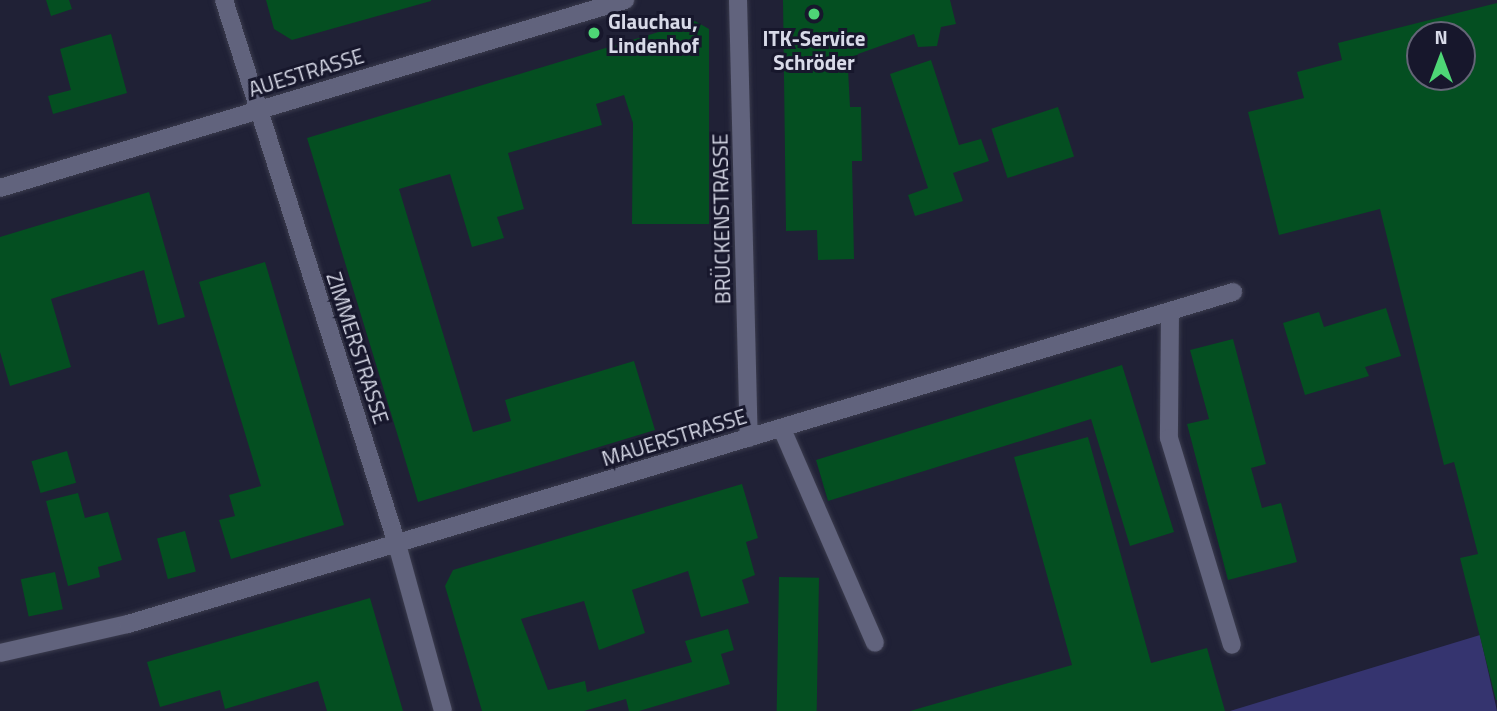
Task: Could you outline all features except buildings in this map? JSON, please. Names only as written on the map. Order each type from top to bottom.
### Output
[{"type":"street","name":"ZIMMERSTRASSE","points":[[224,0],[397,544],[443,711]]},
{"type":"street","name":"AUESTRASSE","points":[[0,188],[625,0]]},
{"type":"street","name":"BRÜCKENSTRASSE","points":[[738,0],[749,438]]},
{"type":"street","name":"MAUERSTRASSE","points":[[0,653],[128,624],[1233,292]]},
{"type":"street","points":[[1170,312],[1169,438],[1232,645]]},
{"type":"street","points":[[782,429],[876,643]]},
{"type":"shaded area","points":[[1480,635],[1497,711],[1230,711]]},
{"type":"place","name":"ITK-Service Schröder","points":[[814,14]]},
{"type":"place","name":"Glauchau, Lindenhof","points":[[594,33]]}]
